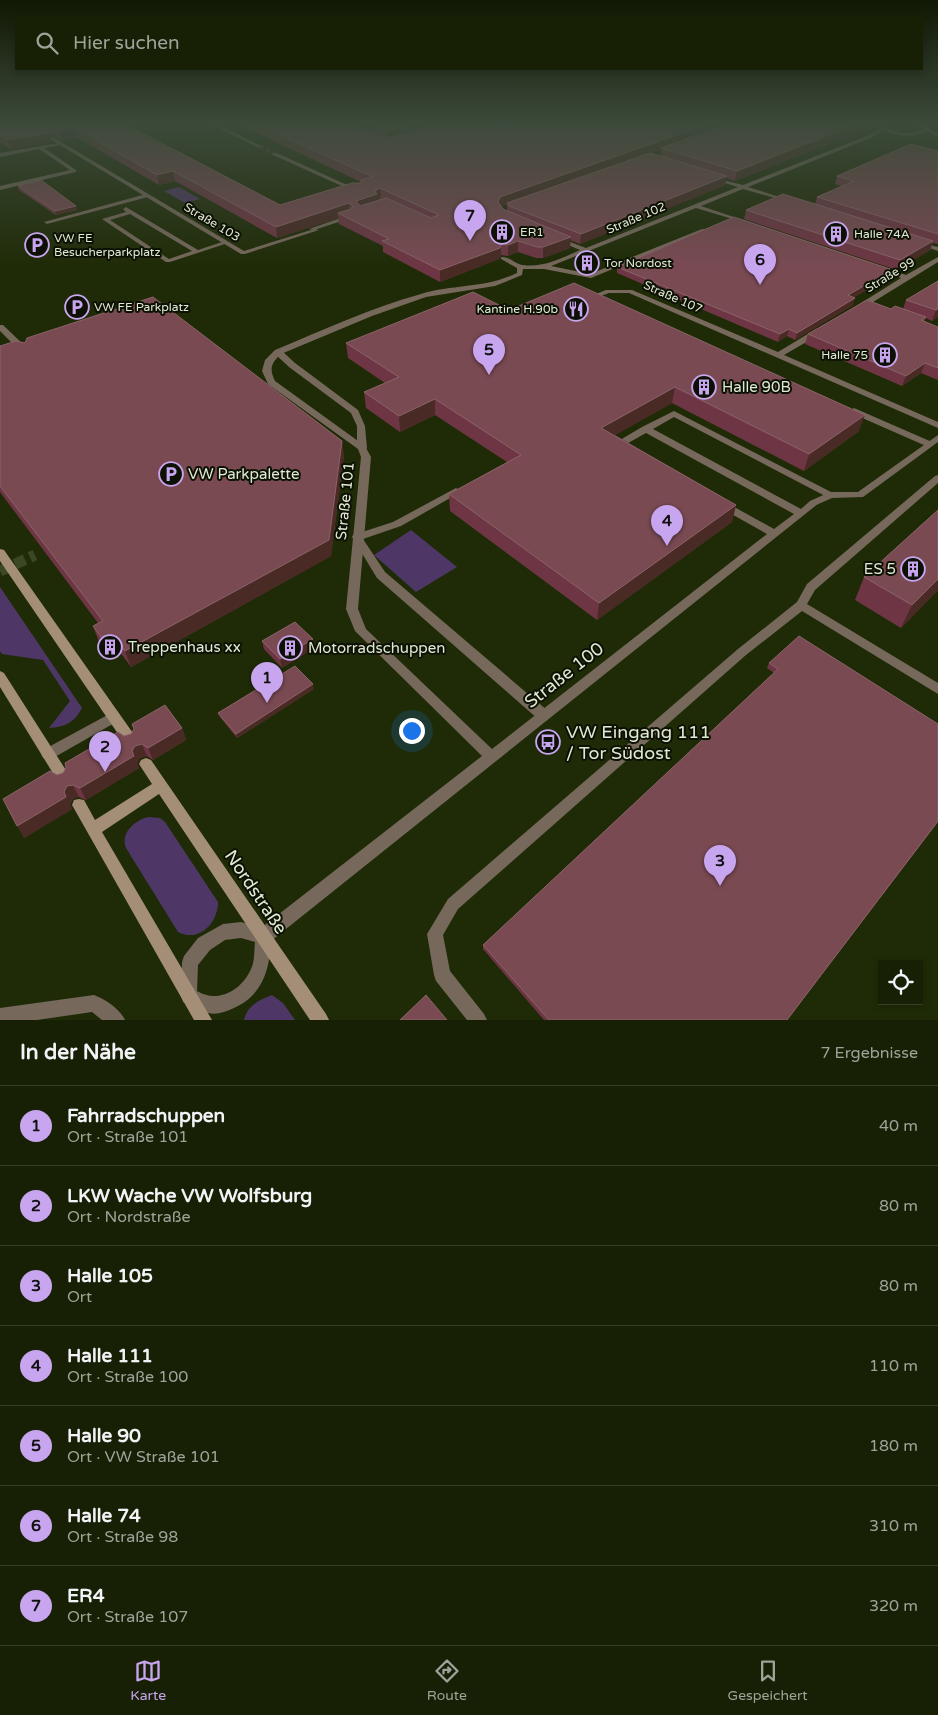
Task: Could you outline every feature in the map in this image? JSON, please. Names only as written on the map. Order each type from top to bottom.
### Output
[{"type":"street","points":[[0,188],[71,172]]},
{"type":"street","name":"Straße 103","points":[[105,172],[243,254],[350,217]]},
{"type":"street","points":[[313,172],[358,192]]},
{"type":"street","name":"Straße 102","points":[[520,267],[544,267],[782,172]]},
{"type":"street","points":[[706,176],[790,202]]},
{"type":"street","points":[[47,222],[146,196]]},
{"type":"street","points":[[773,202],[781,199]]},
{"type":"street","points":[[117,203],[197,252]]},
{"type":"street","points":[[695,206],[752,225]]},
{"type":"street","points":[[131,212],[105,219],[168,261],[225,243]]},
{"type":"street","points":[[733,219],[741,216]]},
{"type":"street","points":[[305,225],[314,230]]},
{"type":"street","points":[[544,267],[582,276],[596,274],[712,226]]},
{"type":"street","points":[[550,235],[587,251]]},
{"type":"street","points":[[910,240],[938,249]]},
{"type":"street","points":[[362,448],[361,426],[355,412],[292,365],[278,352],[434,293],[492,286],[520,274],[520,267],[503,258]]},
{"type":"street","name":"Straße 99","points":[[850,312],[938,259]]},
{"type":"street","points":[[871,265],[907,278]]},
{"type":"street","name":"Straße 107","points":[[603,300],[595,296],[608,291],[630,291],[938,425]]},
{"type":"street","points":[[867,302],[875,305]]},
{"type":"street","points":[[0,327],[27,353]]},
{"type":"street","points":[[777,356],[826,327]]},
{"type":"street","name":"Straße 101","points":[[278,352],[269,360],[266,371],[271,382],[362,448],[366,457],[357,537],[352,609],[361,631],[491,756]]},
{"type":"street","points":[[841,405],[929,444]]},
{"type":"street","points":[[620,447],[645,429],[674,414],[830,495],[860,495],[938,438]]},
{"type":"street","points":[[645,429],[801,513]]},
{"type":"street","points":[[478,1020],[442,975],[436,934],[453,904],[742,652],[801,605],[811,588],[938,478]]},
{"type":"street","points":[[456,491],[397,524],[357,537],[381,575],[543,715]]},
{"type":"street","name":"Straße 100","points":[[262,937],[774,534],[814,503],[830,495]]},
{"type":"street","points":[[717,502],[774,534]]},
{"type":"street","points":[[0,553],[130,740]]},
{"type":"street","points":[[801,605],[938,689]]},
{"type":"street","points":[[0,676],[64,779]]},
{"type":"street","points":[[48,754],[113,717]]},
{"type":"street","name":"Nordstraße","points":[[146,764],[320,1020]]},
{"type":"street","points":[[94,829],[160,786]]},
{"type":"street","points":[[79,805],[204,1020]]},
{"type":"street","points":[[240,930],[262,937],[261,965],[254,982],[240,996],[223,1003],[208,1005],[189,996],[190,962],[204,944],[223,932],[240,930]]},
{"type":"street","points":[[0,1018],[94,1003],[116,1020]]},
{"type":"shaded area","points":[[179,187],[200,199],[185,203],[164,191]]},
{"type":"shaded area","points":[[411,530],[457,567],[416,592],[374,555]]},
{"type":"shaded area","points":[[0,587],[82,708],[69,723],[49,728],[70,701],[43,660],[2,654],[0,651]]},
{"type":"shaded area","points":[[148,817],[160,818],[165,822],[218,902],[215,917],[211,924],[200,933],[186,935],[178,932],[126,848],[125,837],[130,828],[138,821]]},
{"type":"shaded area","points":[[272,995],[283,1003],[295,1020],[244,1020],[254,1004]]},
{"type":"building","points":[[151,172],[171,172],[157,175]]},
{"type":"building","points":[[174,172],[216,172],[280,205],[352,183],[361,183],[361,180],[373,177],[361,172],[572,172],[500,197],[498,202],[503,209],[571,237],[543,247],[518,241],[508,245],[501,244],[500,248],[440,270],[382,241],[389,239],[338,213],[351,209],[353,206],[349,203],[276,227]],"holes":[[[380,188],[439,215],[431,218],[386,198],[360,206],[356,201],[377,194],[375,191]]]},
{"type":"building","points":[[597,172],[712,172],[727,176],[581,234],[509,206],[507,203]]},
{"type":"building","points":[[847,172],[938,172],[938,234],[817,197],[854,181],[837,176]]},
{"type":"building","points":[[41,180],[76,206],[55,211],[18,186]]},
{"type":"building","name":"Halle 74A","points":[[783,194],[933,241],[900,260],[746,210]]},
{"type":"building","points":[[734,217],[890,269],[848,295],[855,298],[797,333],[789,329],[780,334],[617,267]]},
{"type":"building","points":[[938,281],[938,309],[936,310],[906,300]]},
{"type":"building","points":[[574,283],[865,415],[809,454],[675,387],[601,428],[736,505],[599,603],[449,494],[521,455],[435,399],[399,416],[364,392],[399,377],[346,343],[473,292],[509,310]]},
{"type":"building","name":"VW Parkpalette","points":[[153,297],[342,441],[329,540],[125,651],[114,636],[104,641],[93,626],[103,621],[0,486],[0,346],[16,341],[25,343],[27,338]]},
{"type":"building","name":"Halle 75","points":[[867,300],[891,309],[895,306],[926,317],[921,320],[938,327],[938,368],[925,363],[906,376],[808,334]]},
{"type":"building","name":"ES 5","points":[[938,510],[938,579],[912,605],[864,577]]},
{"type":"building","points":[[295,622],[313,639],[280,659],[262,641]]},
{"type":"building","points":[[799,636],[938,724],[938,821],[787,1020],[549,1020],[483,945],[778,669],[769,663]]},
{"type":"building","points":[[295,666],[313,684],[236,734],[218,713]]},
{"type":"building","points":[[165,705],[182,728],[148,748],[142,744],[135,746],[132,751],[134,756],[80,788],[73,785],[67,786],[64,792],[66,797],[17,826],[3,799],[50,771],[57,775],[63,773],[66,768],[65,763],[118,732],[124,736],[131,734],[134,729],[132,724]]},
{"type":"building","points":[[426,995],[447,1020],[400,1020]]},
{"type":"tunnel","points":[[0,571],[35,555]]},
{"type":"place","name":"ER1","points":[[502,232]]},
{"type":"place","name":"Halle 74A","points":[[836,234]]},
{"type":"place","name":"ER4","points":[[470,241]]},
{"type":"place","name":"VW FE Besucherparkplatz","points":[[37,245]]},
{"type":"place","name":"Tor Nordost","points":[[587,263]]},
{"type":"place","name":"Halle 74","points":[[760,285]]},
{"type":"place","name":"VW FE Parkplatz","points":[[77,307]]},
{"type":"place","name":"Kantine H.90b","points":[[576,309]]},
{"type":"place","name":"Halle 75","points":[[885,355]]},
{"type":"place","name":"Halle 90","points":[[489,375]]},
{"type":"place","name":"Halle 90B","points":[[704,387]]},
{"type":"place","name":"VW Parkpalette","points":[[171,474]]},
{"type":"place","name":"Halle 111","points":[[667,546]]},
{"type":"place","name":"ES 5","points":[[913,569]]},
{"type":"place","name":"Treppenhaus xx","points":[[110,647]]},
{"type":"place","name":"Motorradschuppen","points":[[290,648]]},
{"type":"place","name":"Fahrradschuppen","points":[[267,703]]},
{"type":"place","name":"VW Eingang 111 / Tor Südost","points":[[548,742]]},
{"type":"place","name":"LKW Wache VW Wolfsburg","points":[[105,772]]},
{"type":"place","name":"Halle 105","points":[[720,886]]}]
